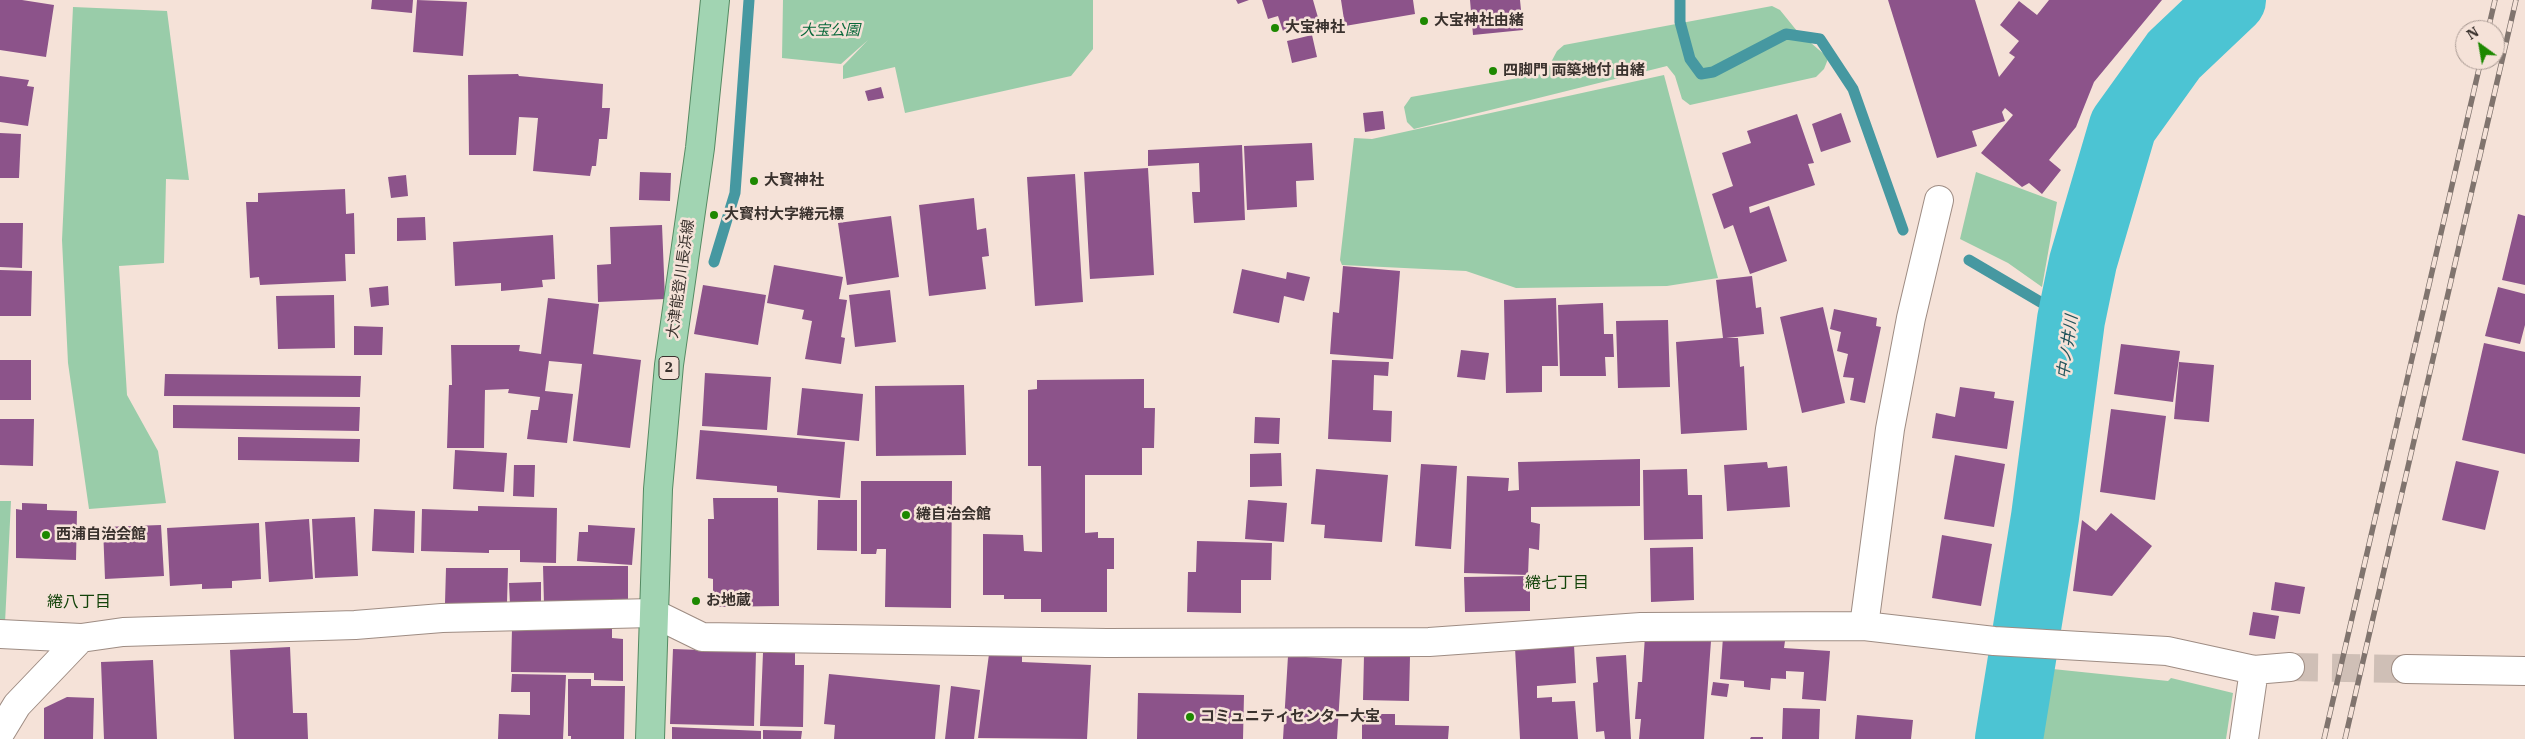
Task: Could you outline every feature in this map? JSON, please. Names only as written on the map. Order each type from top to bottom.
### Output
[{"type":"main road","name":"大津能登川長浜線","points":[[650,739],[658,489],[669,365],[700,148],[715,0]]},
{"type":"street","points":[[1864,626],[1890,428],[1911,318],[1939,200]]},
{"type":"street","points":[[0,634],[81,638],[123,632],[355,625],[442,618],[653,613],[702,637],[1107,643],[1429,642],[1641,627],[1864,626],[1994,641],[2055,643],[2167,651],[2254,670],[2290,667]]},
{"type":"street","points":[[0,733],[17,705],[81,638]]},
{"type":"street","points":[[2406,669],[2525,671]]},
{"type":"street","points":[[2244,739],[2254,670]]},
{"type":"green space","name":"大宝公園","points":[[783,0],[1093,0],[1093,49],[1071,76],[905,113],[895,67],[843,79],[843,66],[868,40],[841,64],[782,58]]},
{"type":"green space","points":[[1772,6],[1780,10],[1797,31],[1828,59],[1824,69],[1816,77],[1690,105],[1682,99],[1675,76],[1667,66],[1414,129],[1407,122],[1404,107],[1411,97],[1541,74],[1549,66],[1557,51],[1564,45]]},
{"type":"green space","points":[[73,7],[167,11],[189,180],[166,179],[164,263],[119,266],[127,395],[158,451],[166,503],[89,509],[68,363],[62,240]]},
{"type":"green space","points":[[1664,75],[1718,278],[1667,286],[1516,288],[1466,271],[1342,265],[1340,260],[1354,138],[1372,139]]},
{"type":"green space","points":[[1976,172],[2057,202],[2042,287],[2008,263],[1960,239]]},
{"type":"green space","points":[[0,501],[11,501],[5,623],[0,623]]},
{"type":"green space","points":[[2043,668],[2168,681],[2171,678],[2233,693],[2226,739],[2031,739]]},
{"type":"building","points":[[0,0],[22,0],[54,5],[46,57],[0,50]]},
{"type":"building","points":[[372,0],[413,0],[412,13],[371,9]]},
{"type":"building","points":[[417,0],[467,2],[463,56],[413,52]]},
{"type":"building","points":[[1236,0],[1249,0],[1238,4]]},
{"type":"building","points":[[1262,0],[1313,0],[1319,21],[1283,31],[1278,16],[1268,19]]},
{"type":"building","points":[[1341,0],[1413,0],[1415,14],[1345,26]]},
{"type":"building","points":[[1470,0],[1520,0],[1523,30],[1473,35]]},
{"type":"building","points":[[1888,0],[1975,0],[1999,77],[2015,57],[2009,53],[2019,41],[2000,25],[2019,1],[2037,15],[2049,0],[2162,0],[2094,82],[2076,127],[2049,160],[2061,170],[2042,194],[2029,183],[2022,187],[1981,153],[2013,115],[2005,108],[2002,112],[2005,121],[1972,131],[1977,146],[1937,158]]},
{"type":"building","points":[[1312,35],[1317,57],[1292,63],[1287,41]]},
{"type":"building","points":[[518,74],[519,76],[603,84],[602,108],[610,108],[607,139],[599,139],[596,166],[592,166],[590,176],[533,171],[538,118],[519,117],[516,155],[469,155],[468,75]]},
{"type":"building","points":[[0,76],[29,80],[27,86],[34,87],[28,126],[0,122]]},
{"type":"building","points":[[881,87],[884,98],[868,101],[865,91]]},
{"type":"building","points":[[1383,111],[1385,129],[1365,132],[1363,113]]},
{"type":"building","points":[[1841,113],[1851,142],[1821,152],[1812,124]]},
{"type":"building","points":[[1797,114],[1814,163],[1808,164],[1815,185],[1749,207],[1750,213],[1769,206],[1787,261],[1750,274],[1733,225],[1724,229],[1712,194],[1733,186],[1722,153],[1751,143],[1747,131]]},
{"type":"building","points":[[0,133],[21,134],[19,178],[0,178]]},
{"type":"building","points":[[1312,143],[1314,180],[1296,181],[1297,207],[1247,210],[1244,146]]},
{"type":"building","points":[[1242,145],[1245,220],[1194,223],[1192,192],[1200,192],[1199,163],[1148,166],[1148,150]]},
{"type":"building","points":[[1148,168],[1154,275],[1090,279],[1084,172]]},
{"type":"building","points":[[640,172],[671,173],[670,201],[639,200]]},
{"type":"building","points":[[1075,174],[1083,302],[1035,306],[1027,177]]},
{"type":"building","points":[[406,175],[408,196],[391,198],[388,177]]},
{"type":"building","points":[[345,189],[346,214],[354,213],[355,254],[345,254],[346,281],[260,285],[259,277],[250,278],[246,202],[258,202],[258,193]]},
{"type":"building","points":[[974,198],[977,230],[986,228],[989,256],[982,257],[986,289],[929,296],[919,205]]},
{"type":"building","points":[[2518,214],[2525,216],[2525,285],[2502,280]]},
{"type":"building","points":[[891,216],[899,277],[847,285],[838,223]]},
{"type":"building","points":[[425,217],[426,240],[397,241],[397,218]]},
{"type":"building","points":[[0,223],[23,223],[22,268],[0,267]]},
{"type":"building","points":[[662,225],[665,299],[598,302],[597,265],[611,264],[610,227]]},
{"type":"building","points":[[553,235],[555,279],[542,280],[543,287],[501,291],[501,283],[455,286],[453,242]]},
{"type":"building","points":[[774,265],[843,277],[839,299],[847,300],[841,337],[845,338],[841,364],[805,359],[812,321],[802,319],[804,310],[767,303]]},
{"type":"building","points":[[1343,266],[1400,271],[1393,359],[1330,354],[1333,312],[1339,313]]},
{"type":"building","points":[[1242,269],[1286,279],[1287,272],[1310,277],[1304,301],[1284,296],[1279,323],[1233,313]]},
{"type":"building","points":[[0,270],[32,271],[31,316],[0,316]]},
{"type":"building","points":[[1752,276],[1756,308],[1761,307],[1764,334],[1726,338],[1738,338],[1740,367],[1744,366],[1747,430],[1681,434],[1676,342],[1723,338],[1716,280]]},
{"type":"building","points":[[703,285],[766,295],[758,345],[694,334]]},
{"type":"building","points":[[388,286],[389,305],[371,307],[369,288]]},
{"type":"building","points":[[2498,287],[2525,294],[2525,325],[2520,344],[2485,336]]},
{"type":"building","points":[[890,290],[896,342],[855,347],[849,295]]},
{"type":"building","points":[[334,295],[335,348],[278,349],[276,296]]},
{"type":"building","points":[[548,298],[599,304],[593,354],[641,360],[630,448],[573,441],[582,364],[549,361],[545,391],[573,394],[567,443],[527,439],[531,410],[538,410],[540,397],[508,393],[509,389],[485,390],[484,448],[447,448],[449,385],[452,385],[451,345],[520,345],[519,351],[541,354]]},
{"type":"building","points":[[1556,298],[1558,366],[1542,366],[1542,392],[1506,393],[1504,300]]},
{"type":"building","points":[[1603,303],[1604,334],[1613,334],[1614,357],[1605,357],[1606,376],[1560,376],[1558,305]]},
{"type":"building","points":[[1823,307],[1845,403],[1802,413],[1780,317]]},
{"type":"building","points":[[1834,309],[1877,318],[1876,326],[1881,327],[1865,403],[1850,400],[1854,378],[1843,377],[1848,354],[1837,351],[1841,332],[1830,329]]},
{"type":"building","points":[[1668,320],[1670,387],[1618,388],[1616,321]]},
{"type":"building","points":[[354,326],[383,327],[382,355],[354,355]]},
{"type":"building","points":[[2484,343],[2525,352],[2525,454],[2462,440]]},
{"type":"building","points":[[2121,344],[2180,351],[2173,402],[2114,394]]},
{"type":"building","points":[[1461,350],[1489,353],[1485,380],[1457,377]]},
{"type":"building","points":[[0,360],[31,360],[31,400],[0,400]]},
{"type":"building","points":[[1332,360],[1389,362],[1388,376],[1374,375],[1373,410],[1392,411],[1391,442],[1328,439]]},
{"type":"building","points":[[2179,362],[2214,365],[2209,422],[2174,419]]},
{"type":"building","points":[[705,373],[771,377],[767,430],[702,426]]},
{"type":"building","points":[[165,374],[361,376],[360,397],[164,396]]},
{"type":"building","points":[[1144,379],[1144,408],[1155,408],[1154,448],[1142,448],[1142,475],[1085,475],[1085,533],[1098,532],[1098,538],[1114,538],[1114,569],[1107,569],[1107,612],[1041,612],[1041,599],[1004,599],[1004,595],[983,595],[983,534],[1023,535],[1024,551],[1042,552],[1041,466],[1028,466],[1028,390],[1037,389],[1037,380]]},
{"type":"building","points":[[964,385],[966,455],[876,456],[875,386]]},
{"type":"building","points":[[1960,387],[1995,392],[1994,398],[2014,401],[2007,449],[1932,438],[1936,413],[1955,417]]},
{"type":"building","points":[[802,388],[863,394],[859,441],[797,435]]},
{"type":"building","points":[[173,405],[360,407],[359,431],[173,428]]},
{"type":"building","points":[[2111,409],[2166,416],[2155,500],[2100,492]]},
{"type":"building","points":[[1255,417],[1280,418],[1279,444],[1254,443]]},
{"type":"building","points":[[0,419],[34,419],[33,466],[0,465]]},
{"type":"building","points":[[700,430],[845,442],[840,498],[777,492],[777,486],[696,479]]},
{"type":"building","points":[[238,437],[360,439],[359,462],[238,460]]},
{"type":"building","points":[[455,450],[507,453],[504,492],[453,489]]},
{"type":"building","points":[[1281,453],[1282,486],[1250,487],[1250,454]]},
{"type":"building","points":[[1955,455],[2005,464],[1994,527],[1944,519]]},
{"type":"building","points":[[1640,459],[1640,506],[1531,507],[1531,522],[1540,524],[1539,550],[1529,548],[1528,575],[1464,573],[1467,476],[1509,478],[1508,491],[1519,490],[1518,462]]},
{"type":"building","points":[[2456,461],[2499,471],[2485,530],[2442,520]]},
{"type":"building","points":[[1767,462],[1768,468],[1787,466],[1790,507],[1727,511],[1724,465]]},
{"type":"building","points":[[1421,464],[1457,466],[1451,549],[1415,546]]},
{"type":"building","points":[[514,465],[535,465],[534,497],[513,496]]},
{"type":"building","points":[[1316,469],[1388,475],[1382,542],[1324,538],[1325,525],[1311,524]]},
{"type":"building","points":[[1687,469],[1688,495],[1702,495],[1703,539],[1644,540],[1643,470]]},
{"type":"building","name":"綣自治会館","points":[[861,481],[952,481],[951,608],[885,607],[886,549],[877,549],[876,554],[861,554]]},
{"type":"building","points":[[713,498],[778,498],[779,606],[713,607],[713,579],[708,578],[708,519],[714,519]]},
{"type":"building","points":[[818,500],[857,500],[857,551],[817,550]]},
{"type":"building","points":[[1248,500],[1287,503],[1284,542],[1245,539]]},
{"type":"building","name":"西浦自治会館","points":[[22,503],[47,504],[47,510],[77,511],[76,560],[16,558],[16,509],[22,510]]},
{"type":"building","points":[[478,506],[557,508],[556,563],[520,562],[520,550],[489,550],[489,553],[421,551],[422,509],[478,511]]},
{"type":"building","points":[[374,509],[415,511],[414,553],[372,551]]},
{"type":"building","points":[[2111,513],[2152,546],[2112,596],[2073,591],[2082,520],[2096,531]]},
{"type":"building","points":[[355,517],[358,576],[315,578],[312,519]]},
{"type":"building","points":[[309,519],[313,579],[269,582],[265,522]]},
{"type":"building","points":[[259,523],[261,579],[232,581],[232,588],[202,589],[202,584],[170,586],[167,528]]},
{"type":"building","points":[[161,525],[164,576],[105,579],[103,527]]},
{"type":"building","points":[[588,525],[635,528],[632,565],[577,561],[579,532],[588,532]]},
{"type":"building","points":[[1942,535],[1992,544],[1981,606],[1932,598]]},
{"type":"building","points":[[1197,541],[1272,543],[1271,580],[1241,580],[1241,613],[1187,612],[1188,572],[1196,572]]},
{"type":"building","points":[[1693,547],[1694,600],[1651,602],[1650,548]]},
{"type":"building","points":[[543,566],[628,566],[628,602],[544,604]]},
{"type":"building","points":[[446,568],[508,568],[507,603],[445,603]]},
{"type":"building","points":[[1530,576],[1530,611],[1465,612],[1464,577]]},
{"type":"building","points":[[541,582],[541,605],[510,605],[509,583]]},
{"type":"building","points":[[2275,582],[2305,587],[2300,614],[2271,610]]},
{"type":"building","points":[[2253,612],[2279,616],[2275,639],[2249,635]]},
{"type":"building","points":[[512,628],[612,629],[612,638],[623,639],[623,681],[594,680],[594,673],[511,672]]},
{"type":"building","points":[[1645,636],[1711,641],[1704,739],[1639,739],[1641,719],[1635,719],[1638,682],[1642,682]]},
{"type":"building","points":[[1723,637],[1785,641],[1784,648],[1830,651],[1826,701],[1802,699],[1804,672],[1786,671],[1786,679],[1771,678],[1770,690],[1744,687],[1744,681],[1720,679]]},
{"type":"building","points":[[1574,645],[1576,683],[1537,686],[1537,698],[1552,697],[1552,702],[1575,701],[1578,739],[1520,739],[1515,648]]},
{"type":"building","points":[[290,647],[293,713],[307,713],[308,739],[234,739],[230,650]]},
{"type":"building","points":[[673,649],[756,652],[754,726],[670,724]]},
{"type":"building","points":[[763,653],[795,653],[795,665],[804,665],[803,727],[760,726]]},
{"type":"building","points":[[989,654],[1022,656],[1022,662],[1091,665],[1087,739],[978,738]]},
{"type":"building","points":[[1364,655],[1410,656],[1409,701],[1363,700]]},
{"type":"building","points":[[1626,655],[1631,739],[1605,739],[1604,731],[1596,732],[1593,683],[1598,682],[1596,657]]},
{"type":"building","points":[[1288,656],[1342,659],[1337,739],[1283,739]]},
{"type":"building","points":[[153,660],[157,739],[104,739],[101,662]]},
{"type":"building","points":[[512,674],[566,675],[563,739],[498,739],[499,714],[530,715],[530,692],[511,692]]},
{"type":"building","points":[[829,674],[940,685],[935,739],[834,739],[835,725],[824,724]]},
{"type":"building","points":[[568,679],[591,679],[591,686],[625,686],[624,739],[571,739],[571,736],[568,736]]},
{"type":"building","points":[[1713,682],[1729,684],[1727,697],[1711,695]]},
{"type":"building","points":[[951,686],[980,690],[974,739],[945,739]]},
{"type":"building","name":"コミュニティセンター大宝","points":[[1138,693],[1244,695],[1243,739],[1137,739]]},
{"type":"building","points":[[67,697],[94,698],[93,739],[44,739],[44,708]]},
{"type":"building","points":[[1783,708],[1820,709],[1819,739],[1782,739]]},
{"type":"building","points":[[1362,714],[1395,714],[1395,725],[1449,726],[1448,739],[1362,739]]},
{"type":"building","points":[[1857,715],[1913,720],[1911,739],[1855,739]]},
{"type":"building","points":[[672,727],[761,731],[761,739],[672,739]]},
{"type":"building","points":[[763,730],[802,731],[801,739],[763,739]]},
{"type":"building","points":[[1751,737],[1763,737],[1763,739],[1750,739]]},
{"type":"waterway","points":[[714,262],[735,193],[749,0]]},
{"type":"waterway","points":[[1680,0],[1680,22],[1690,59],[1701,74],[1713,72],[1786,34],[1820,39],[1853,89],[1903,230]]},
{"type":"waterway","name":"中ノ井川","points":[[2009,739],[2045,517],[2071,320],[2083,262],[2123,126],[2174,55],[2232,0]]},
{"type":"waterway","points":[[1969,260],[2071,320]]},
{"type":"tunnel","points":[[2290,667],[2406,669]]},
{"type":"railway","points":[[2490,20],[2495,0]]},
{"type":"railway","points":[[2345,739],[2516,0]]},
{"type":"railway","points":[[2324,739],[2479,70]]},
{"type":"place","name":"大宝神社由緒","points":[[1424,21]]},
{"type":"place","name":"大宝神社","points":[[1275,28]]},
{"type":"place","name":"四脚門 両築地付 由緒","points":[[1493,71]]},
{"type":"place","name":"大寳神社","points":[[754,181]]},
{"type":"place","name":"大寳村大字綣元標","points":[[714,215]]},
{"type":"place","name":"綣自治会館","points":[[906,515]]},
{"type":"place","name":"西浦自治会館","points":[[46,535]]},
{"type":"place","name":"お地蔵","points":[[696,601]]},
{"type":"place","name":"コミュニティセンター大宝","points":[[1190,717]]},
{"type":"district","name":"綣七丁目","points":[[1557,583]]},
{"type":"district","name":"綣八丁目","points":[[79,602]]}]
